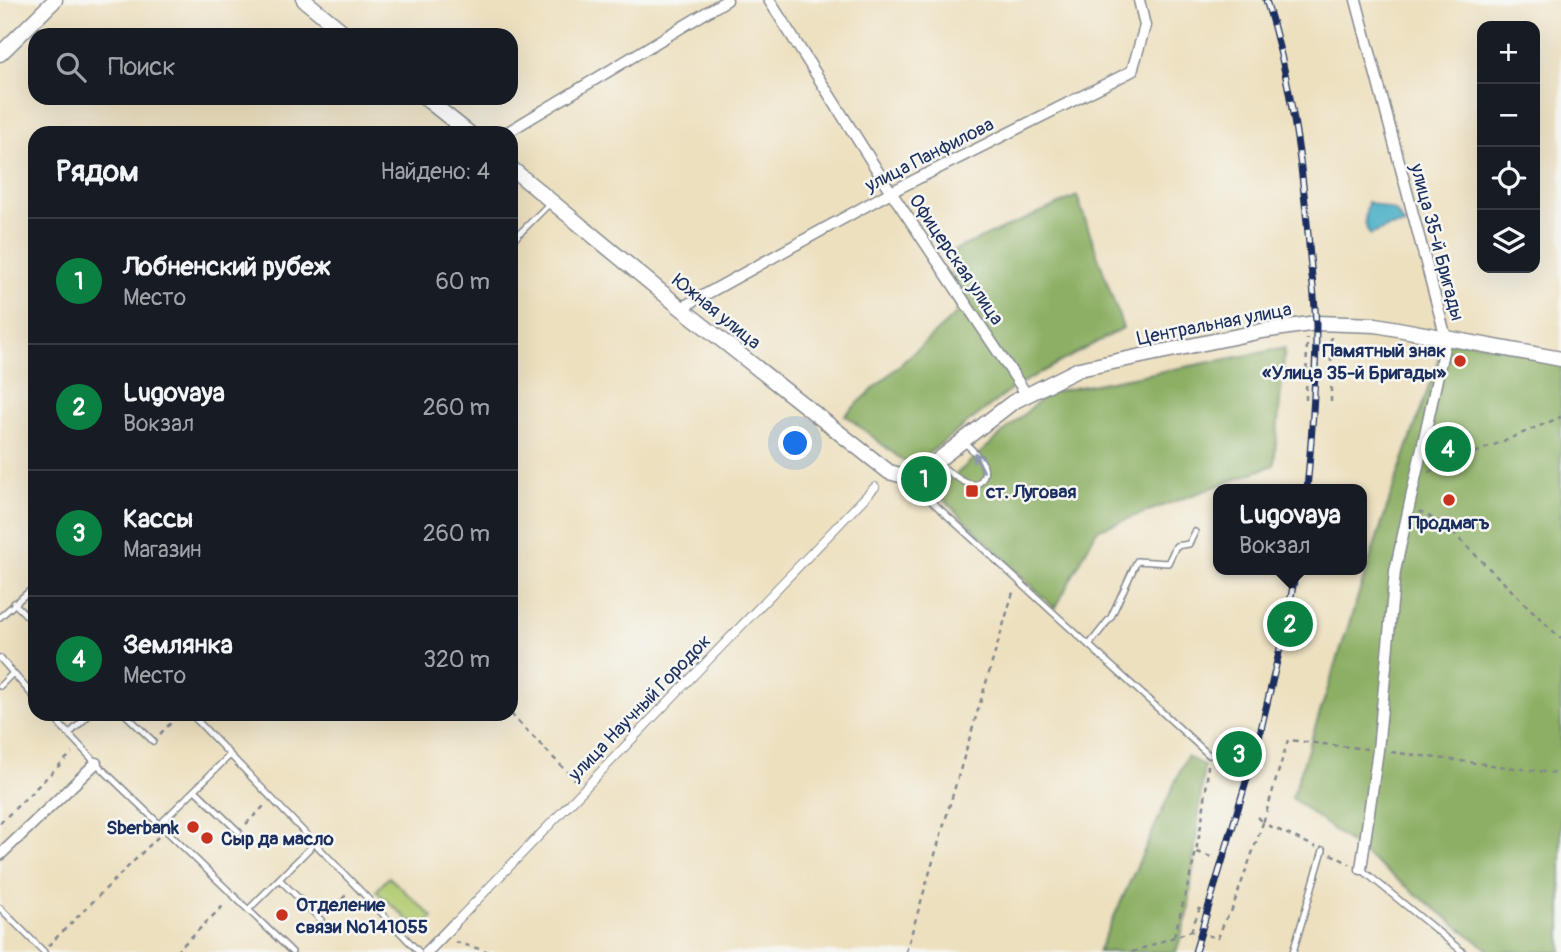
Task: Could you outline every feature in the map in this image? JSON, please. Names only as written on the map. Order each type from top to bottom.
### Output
[{"type":"street","points":[[0,54],[55,0]]},
{"type":"street","points":[[304,0],[338,28]]},
{"type":"street","points":[[518,126],[727,0]]},
{"type":"street","name":"Офицерская улица","points":[[769,0],[891,192],[1027,396]]},
{"type":"street","name":"улица Панфилова","points":[[681,308],[891,192],[1132,71],[1145,26],[1139,0]]},
{"type":"street","name":"улица 35-й Бригады","points":[[1356,0],[1446,338],[1395,571],[1378,750],[1361,869]]},
{"type":"street","points":[[434,105],[460,126]]},
{"type":"street","name":"Южная улица","points":[[518,173],[681,308],[889,472],[904,476]]},
{"type":"street","name":"Центральная улица","points":[[904,476],[929,467],[1013,402],[1079,369],[1262,331],[1308,324],[1376,325],[1561,359]]},
{"type":"street","name":"улица Научный Городок","points":[[427,952],[876,487]]},
{"type":"street","points":[[0,855],[96,763]]},
{"type":"lane","points":[[518,235],[552,201]]},
{"type":"lane","points":[[936,462],[967,483],[975,485],[980,482],[985,472],[983,463],[962,441]]},
{"type":"lane","points":[[904,476],[1209,755]]},
{"type":"lane","points":[[1089,645],[1111,617],[1137,561],[1168,563],[1176,546],[1189,544],[1195,532]]},
{"type":"lane","points":[[0,617],[28,592]]},
{"type":"lane","points":[[14,603],[28,617]]},
{"type":"lane","points":[[0,658],[28,691]]},
{"type":"lane","points":[[0,686],[12,674]]},
{"type":"lane","points":[[57,721],[96,763],[292,952]]},
{"type":"lane","points":[[69,734],[83,721]]},
{"type":"lane","points":[[132,721],[153,741]]},
{"type":"lane","points":[[198,721],[419,952]]},
{"type":"lane","points":[[160,824],[230,755]]},
{"type":"lane","points":[[195,790],[239,832]]},
{"type":"lane","points":[[248,909],[314,843]]},
{"type":"lane","points":[[1293,952],[1323,850]]},
{"type":"lane","points":[[1361,869],[1463,952]]},
{"type":"lane","points":[[279,878],[321,920]]},
{"type":"lane","points":[[0,908],[43,951]]},
{"type":"path","points":[[1331,323],[1331,402]]},
{"type":"path","points":[[1306,400],[1308,324]]},
{"type":"path","points":[[1307,371],[1331,372]]},
{"type":"path","points":[[1416,477],[1561,417]]},
{"type":"path","points":[[1410,506],[1444,524],[1561,639]]},
{"type":"path","points":[[906,952],[1017,579]]},
{"type":"path","points":[[153,741],[173,721]]},
{"type":"path","points":[[518,721],[584,789]]},
{"type":"path","points":[[1225,920],[1231,912],[1263,823],[1288,740],[1561,774]]},
{"type":"path","points":[[0,823],[80,746]]},
{"type":"path","points":[[1174,937],[1197,852],[1206,802],[1209,755]]},
{"type":"path","points":[[239,832],[272,799]]},
{"type":"path","points":[[1257,817],[1263,823],[1361,869]]},
{"type":"path","points":[[43,951],[166,830]]},
{"type":"path","points":[[1197,852],[1211,857]]},
{"type":"path","points":[[321,920],[355,886]]},
{"type":"path","points":[[176,952],[233,896]]},
{"type":"path","points":[[1191,931],[1201,905]]},
{"type":"path","points":[[1132,952],[1191,931],[1219,938],[1226,910]]},
{"type":"path","points":[[442,938],[490,952]]},
{"type":"green space","points":[[1077,196],[1123,328],[1014,387],[911,467],[845,415],[957,313],[950,252]]},
{"type":"green space","points":[[1446,338],[1561,359],[1561,952],[1491,952],[1292,798],[1396,480]]},
{"type":"green space","points":[[1285,348],[1274,465],[1222,484],[1213,484],[1213,487],[1097,530],[1055,609],[936,492],[1048,393]]},
{"type":"green space","points":[[1187,756],[1204,766],[1188,914],[1176,952],[1098,952]]},
{"type":"green space","points":[[389,877],[433,917],[421,931],[376,891]]},
{"type":"water","points":[[1368,202],[1395,211],[1405,225],[1389,227],[1370,235],[1365,219]]},
{"type":"railway","points":[[1266,0],[1294,121],[1315,305],[1314,387],[1307,484]]},
{"type":"railway","points":[[1195,952],[1258,742],[1295,575]]},
{"type":"place","name":"Памятный знак «Улица 35-й Бригады»","points":[[1460,361]]},
{"type":"place","name":"Землянка","points":[[1448,449]]},
{"type":"place","name":"Лобненский рубеж","points":[[924,479]]},
{"type":"place","name":"ст. Луговая","points":[[972,491]]},
{"type":"place","name":"Продмагъ","points":[[1449,500]]},
{"type":"place","name":"Lugovaya","points":[[1290,624]]},
{"type":"place","name":"Кассы","points":[[1239,754]]},
{"type":"place","name":"Sberbank","points":[[193,827]]},
{"type":"place","name":"Сыр да масло","points":[[207,838]]},
{"type":"place","name":"Отделение связи №141055","points":[[282,915]]}]
